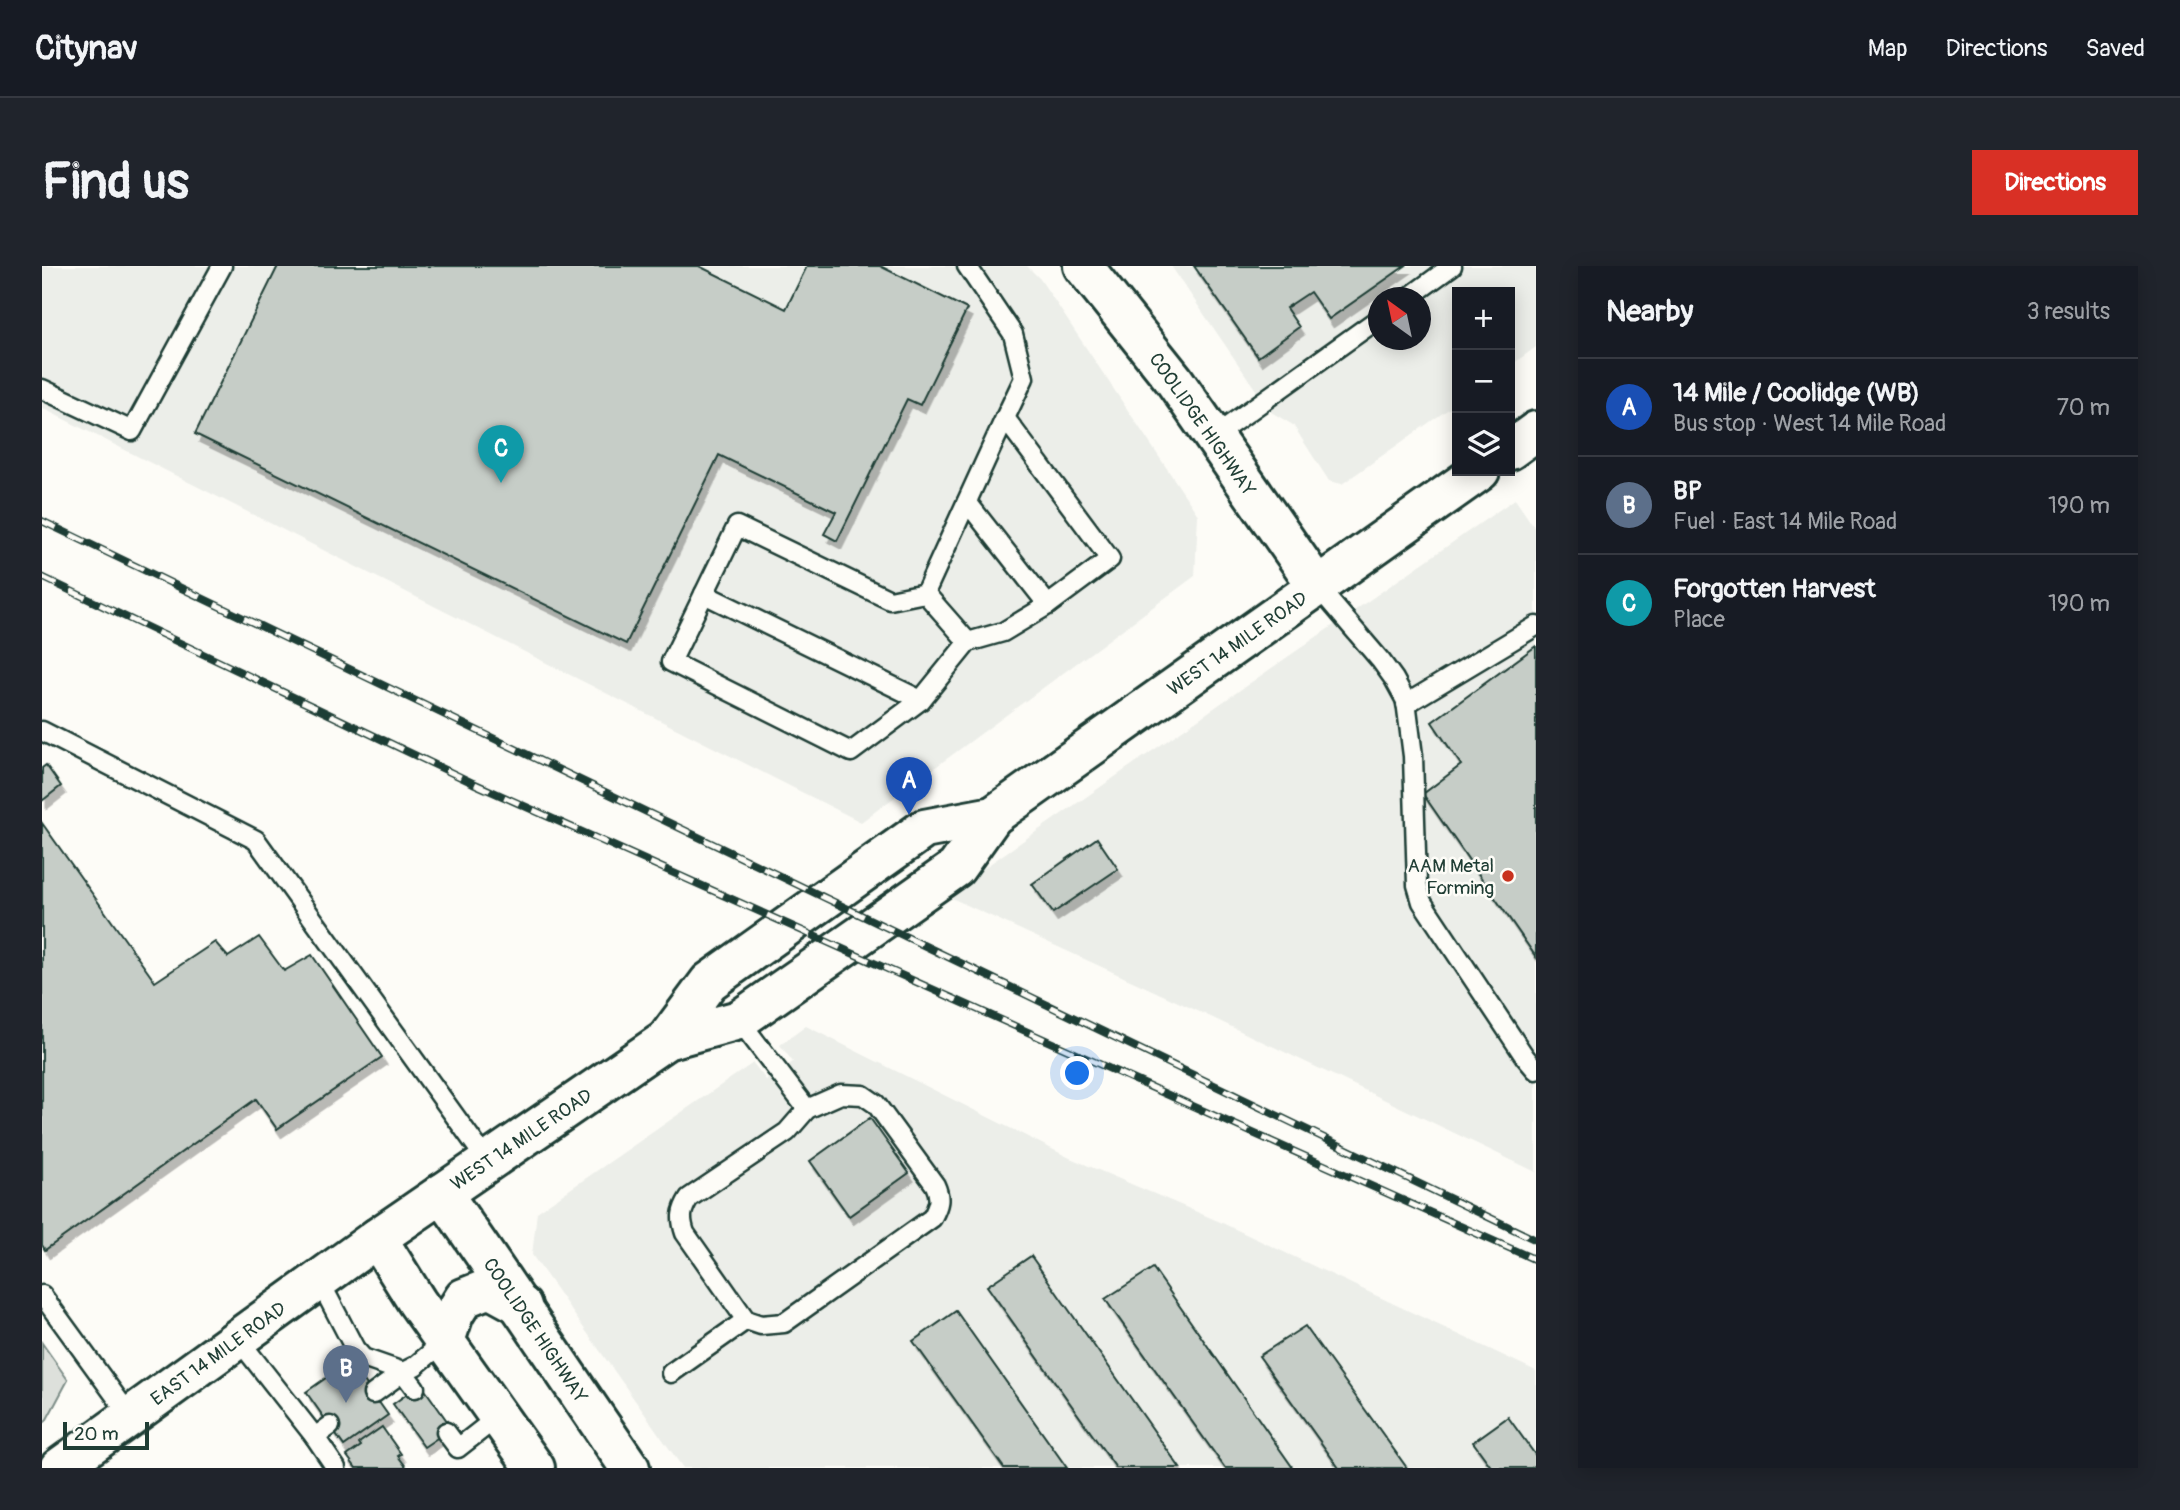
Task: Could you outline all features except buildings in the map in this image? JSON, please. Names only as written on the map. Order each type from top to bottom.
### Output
[{"type":"main road","name":"COOLIDGE HIGHWAY","points":[[1083,266],[1174,380],[1317,586]]},
{"type":"main road","name":"WEST 14 MILE ROAD","points":[[377,1238],[666,1040],[739,1020],[956,868],[993,816],[1473,476]]},
{"type":"main road","name":"WEST 14 MILE ROAD","points":[[666,1040],[709,982],[924,829],[993,816]]},
{"type":"main road","name":"COOLIDGE HIGHWAY","points":[[442,1193],[522,1306],[630,1468]]},
{"type":"main road","name":"EAST 14 MILE ROAD","points":[[59,1468],[377,1238]]},
{"type":"main road","points":[[377,1238],[445,1341],[535,1468]]},
{"type":"main road","points":[[445,1341],[454,1314],[464,1298],[489,1288],[522,1306]]},
{"type":"lane","points":[[42,389],[132,431],[222,266]]},
{"type":"lane","points":[[925,593],[1024,379],[1013,334],[967,266]]},
{"type":"lane","points":[[1423,287],[1452,266]]},
{"type":"lane","points":[[1213,437],[1368,326]]},
{"type":"lane","points":[[925,593],[890,600],[737,526],[671,662],[851,752],[921,700],[968,642],[1003,632],[1048,605],[1110,559],[1006,418]]},
{"type":"lane","points":[[967,502],[1048,605]]},
{"type":"lane","points":[[1317,586],[1394,679],[1406,704],[1413,756],[1417,885],[1422,902],[1536,1070]]},
{"type":"lane","points":[[925,593],[968,642]]},
{"type":"lane","points":[[704,594],[921,700]]},
{"type":"lane","points":[[1406,704],[1536,626]]},
{"type":"lane","points":[[42,731],[256,839],[488,1161]]},
{"type":"lane","points":[[739,1020],[807,1109]]},
{"type":"lane","points":[[841,1094],[863,1095],[876,1104],[935,1185],[940,1195],[939,1206],[932,1218],[783,1323],[761,1325],[746,1320],[685,1233],[681,1222],[682,1210],[689,1198],[787,1132],[807,1109],[841,1094]]},
{"type":"lane","points":[[319,1280],[355,1349],[363,1358],[403,1372],[415,1388]]},
{"type":"lane","points":[[42,1295],[130,1416]]},
{"type":"lane","points":[[671,1373],[746,1320]]},
{"type":"lane","points":[[238,1339],[322,1431],[336,1468]]},
{"type":"lane","points":[[373,1394],[445,1341]]},
{"type":"lane","points":[[446,1432],[458,1448],[499,1416]]},
{"type":"shaded area","points":[[42,266],[1027,266],[1040,279],[1198,515],[1195,576],[861,822],[42,408]]},
{"type":"shaded area","points":[[1171,266],[1536,266],[1536,347],[1515,362],[1515,287],[1452,287],[1452,407],[1342,484],[1329,481],[1293,425],[1271,412]]},
{"type":"shaded area","points":[[1515,499],[1536,530],[1536,1172],[1213,1018],[945,895]]},
{"type":"shaded area","points":[[806,1026],[1070,1158],[1218,1221],[1536,1371],[1536,1468],[683,1468],[532,1255],[537,1212],[753,1063],[766,1080],[793,1062],[780,1045]]},
{"type":"shaded area","points":[[42,1343],[68,1380],[42,1424]]},
{"type":"railway","points":[[42,521],[1536,1240]]},
{"type":"railway","points":[[42,577],[473,783],[1536,1260]]},
{"type":"place","name":"Forgotten Harvest","points":[[501,483]]},
{"type":"place","name":"14 Mile / Coolidge (WB)","points":[[909,815]]},
{"type":"place","name":"AAM Metal Forming","points":[[1508,876]]},
{"type":"place","name":"BP","points":[[346,1403]]}]
